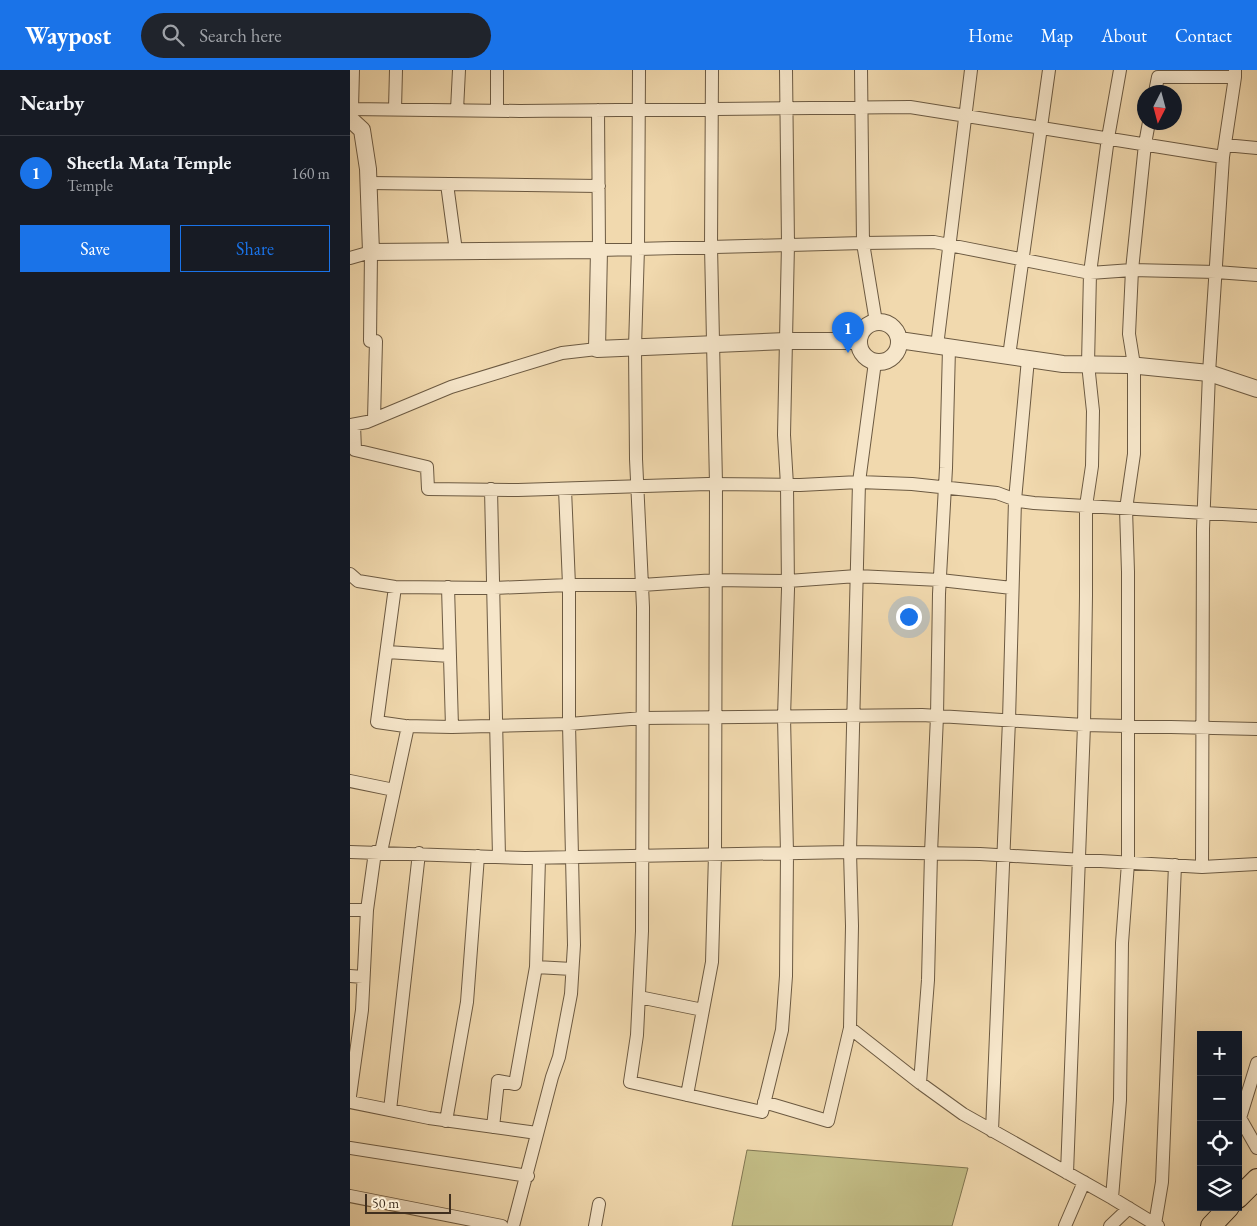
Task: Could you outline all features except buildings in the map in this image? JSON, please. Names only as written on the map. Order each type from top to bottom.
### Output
[{"type":"main road","points":[[1242,1194],[1257,1179]]},
{"type":"main road","points":[[1211,1226],[1225,1211]]},
{"type":"street","points":[[354,70],[351,112],[362,130],[369,183],[371,252],[370,341],[376,341],[374,419]]},
{"type":"street","points":[[394,109],[396,70]]},
{"type":"street","points":[[457,110],[459,70]]},
{"type":"street","points":[[496,111],[497,70]]},
{"type":"street","points":[[639,70],[638,248],[635,347],[642,585],[642,931],[638,1035],[630,1082],[762,1112],[782,1030],[786,976],[787,853],[784,717],[788,581],[787,485],[784,435],[788,244],[786,70]]},
{"type":"street","points":[[687,1095],[712,962],[715,854],[716,484],[711,246],[712,70]]},
{"type":"street","points":[[861,70],[863,243],[876,322]]},
{"type":"street","points":[[920,1083],[928,980],[940,580],[945,488],[943,347],[950,246],[971,70]]},
{"type":"street","points":[[1009,356],[1049,70]]},
{"type":"street","points":[[1067,1173],[1084,725],[1086,506],[1092,466],[1093,411],[1088,364],[1090,272],[1108,138],[1120,70]]},
{"type":"street","points":[[1156,85],[1158,77],[1235,74],[1224,151],[1209,373],[1204,512],[1202,867]]},
{"type":"street","points":[[351,112],[394,109],[496,111],[910,107],[1145,144],[1224,151],[1257,148]]},
{"type":"street","points":[[597,349],[599,250],[598,110]]},
{"type":"street","points":[[1112,1198],[1120,1100],[1122,943],[1128,862],[1129,726],[1126,509],[1134,454],[1134,365],[1129,334],[1132,270],[1148,130]]},
{"type":"street","points":[[369,183],[599,186]]},
{"type":"street","points":[[447,184],[456,251]]},
{"type":"street","points":[[350,258],[371,252],[599,250],[934,242],[1090,272],[1132,270],[1257,275]]},
{"type":"street","points":[[876,322],[883,322],[891,326],[899,340],[895,354],[884,361],[875,362],[863,355],[858,341],[865,328],[876,322]]},
{"type":"street","points":[[899,340],[1063,364],[1134,365],[1209,373],[1257,389]]},
{"type":"street","points":[[858,341],[786,341],[635,347],[562,353],[451,387],[374,419],[352,425],[355,450],[427,467],[428,489],[564,489],[859,482],[912,484],[996,494],[1034,503],[1257,516]]},
{"type":"street","points":[[992,1131],[1009,720],[1015,500],[1028,359]]},
{"type":"street","points":[[764,1102],[828,1121],[850,1028],[852,926],[850,852],[859,482],[875,362]]},
{"type":"street","points":[[491,489],[499,857]]},
{"type":"street","points":[[514,1226],[528,1176],[537,1133],[559,1057],[571,994],[574,945],[569,724],[569,585],[564,489]]},
{"type":"street","points":[[350,574],[358,581],[395,588],[642,585],[716,580],[788,581],[857,576],[940,580],[1012,588]]},
{"type":"street","points":[[395,588],[377,722],[408,726],[452,727],[569,724],[643,718],[854,715],[937,716],[1084,725],[1257,728]]},
{"type":"street","points":[[448,588],[452,727]]},
{"type":"street","points":[[387,652],[450,656]]},
{"type":"street","points":[[350,1096],[362,1010],[367,910],[378,852],[408,726]]},
{"type":"street","points":[[350,781],[394,790]]},
{"type":"street","points":[[350,852],[539,858],[850,852],[931,853],[1202,867],[1257,864]]},
{"type":"street","points":[[390,1110],[419,854]]},
{"type":"street","points":[[446,1121],[468,1002],[478,856]]},
{"type":"street","points":[[492,1127],[498,1081],[515,1084],[536,966],[539,858]]},
{"type":"street","points":[[850,1028],[963,1114],[1157,1225],[1162,1182],[1175,865]]},
{"type":"street","points":[[350,910],[367,910]]},
{"type":"street","points":[[536,966],[572,969]]},
{"type":"street","points":[[350,976],[364,977]]},
{"type":"street","points":[[639,997],[703,1010]]},
{"type":"street","points":[[1257,1063],[1240,1118],[1257,1148]]},
{"type":"street","points":[[350,1102],[446,1121],[537,1133]]},
{"type":"street","points":[[350,1148],[528,1176]]},
{"type":"street","points":[[1065,1226],[1084,1182]]},
{"type":"street","points":[[350,1196],[502,1226]]},
{"type":"street","points":[[595,1226],[599,1204]]},
{"type":"street","points":[[1110,1226],[1129,1208]]},
{"type":"shaded area","points":[[747,1150],[968,1168],[952,1226],[732,1226]]},
{"type":"place","name":"Sheetla Mata Temple","points":[[848,353]]}]
